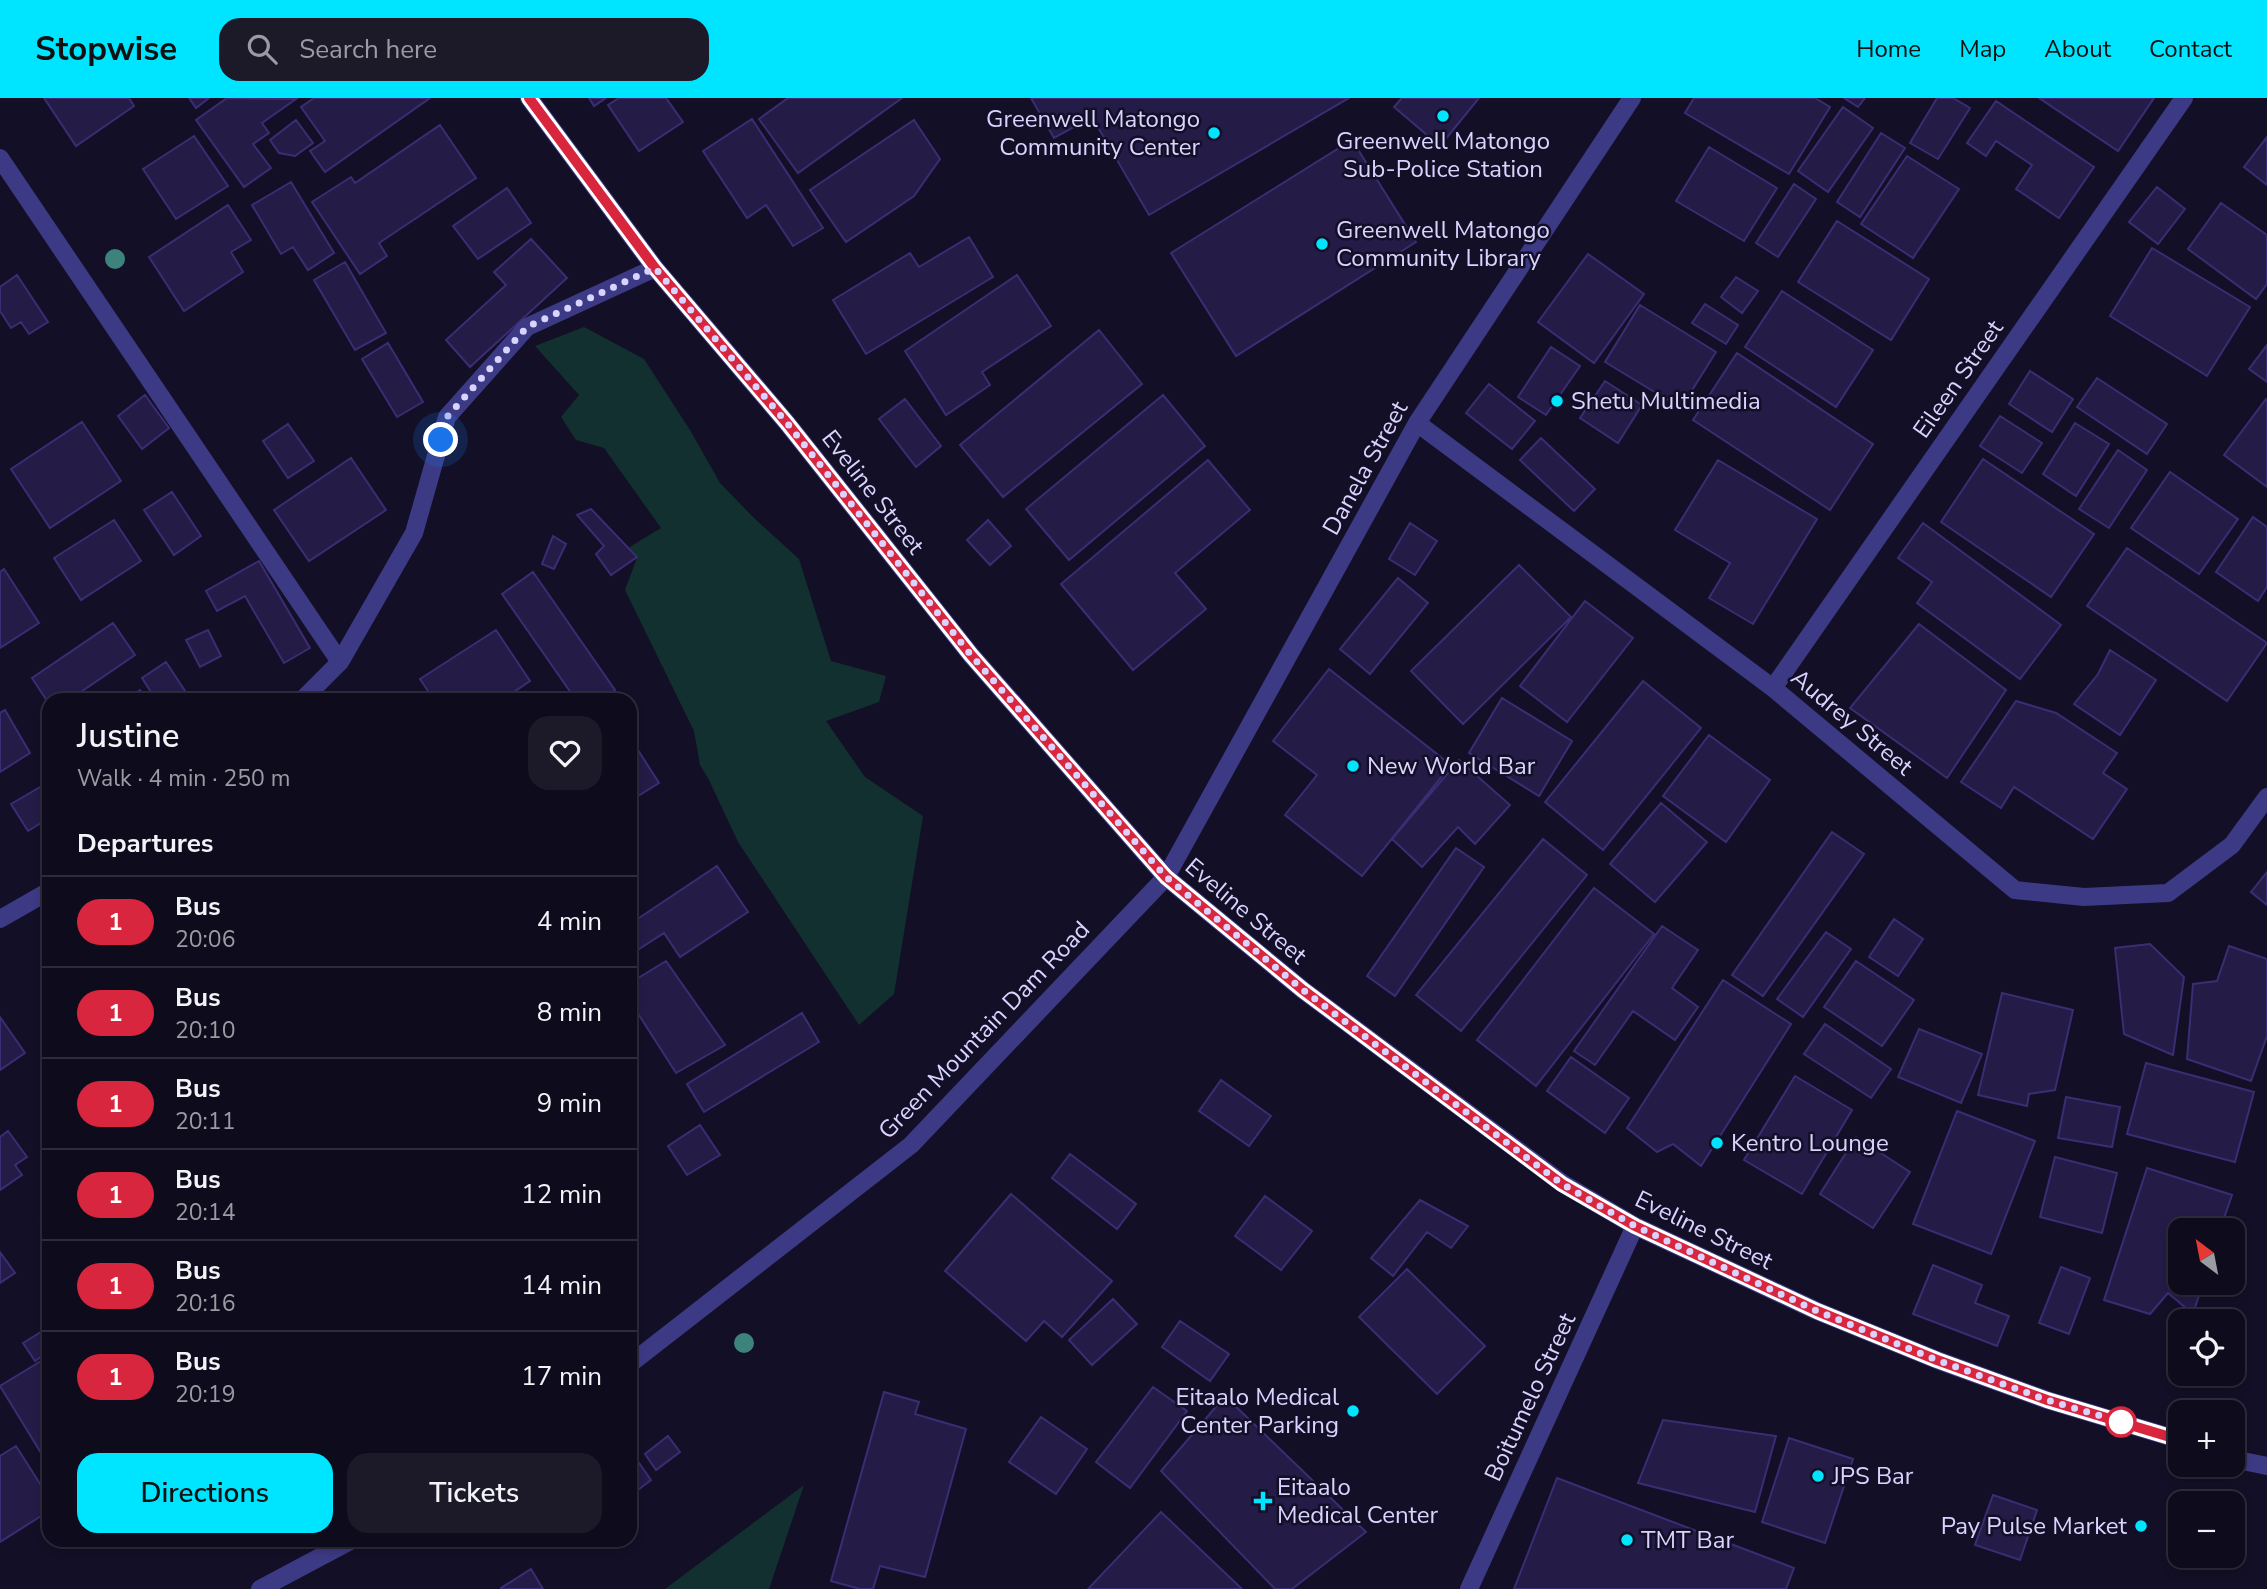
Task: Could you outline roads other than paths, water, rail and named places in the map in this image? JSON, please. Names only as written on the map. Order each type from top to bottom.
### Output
[{"type":"street","name":"Eveline Street","points":[[529,98],[655,268],[787,423],[971,655],[1166,877],[1303,990],[1562,1184],[1635,1226],[1817,1311],[1937,1360],[2047,1400],[2168,1436]]},
{"type":"street","name":"Danela Street","points":[[1166,877],[1417,423],[1632,98]]},
{"type":"street","name":"Eileen Street","points":[[1773,688],[2184,98]]},
{"type":"street","points":[[0,158],[340,662]]},
{"type":"street","points":[[309,693],[340,662],[414,533],[447,417],[527,327],[655,268]]},
{"type":"street","name":"Audrey Street","points":[[1417,423],[1773,688],[2015,890],[2084,897],[2168,893],[2232,845],[2267,797]]},
{"type":"street","name":"Green Mountain Dam Road","points":[[637,1359],[911,1145],[1166,877]]},
{"type":"street","points":[[0,919],[42,895]]},
{"type":"street","name":"Boitumelo Street","points":[[1469,1589],[1635,1226]]},
{"type":"street","points":[[2245,1461],[2267,1466]]},
{"type":"street","points":[[260,1589],[339,1547]]},
{"type":"place","name":"Greenwell Matongo Sub-Police Station","points":[[1443,116]]},
{"type":"place","name":"Greenwell Matongo Community Center","points":[[1214,133]]},
{"type":"place","name":"Greenwell Matongo Community Library","points":[[1322,244]]},
{"type":"place","name":"Shetu Multimedia","points":[[1557,401]]},
{"type":"place","name":"New World Bar","points":[[1353,766]]},
{"type":"place","name":"Kentro Lounge","points":[[1717,1143]]},
{"type":"place","name":"Eitaalo Medical Center Parking","points":[[1353,1411]]},
{"type":"place","name":"JPS Bar","points":[[1818,1476]]},
{"type":"place","name":"Eitaalo Medical Center","points":[[1263,1501]]},
{"type":"place","name":"Pay Pulse Market","points":[[2141,1526]]},
{"type":"place","name":"TMT Bar","points":[[1627,1540]]}]
